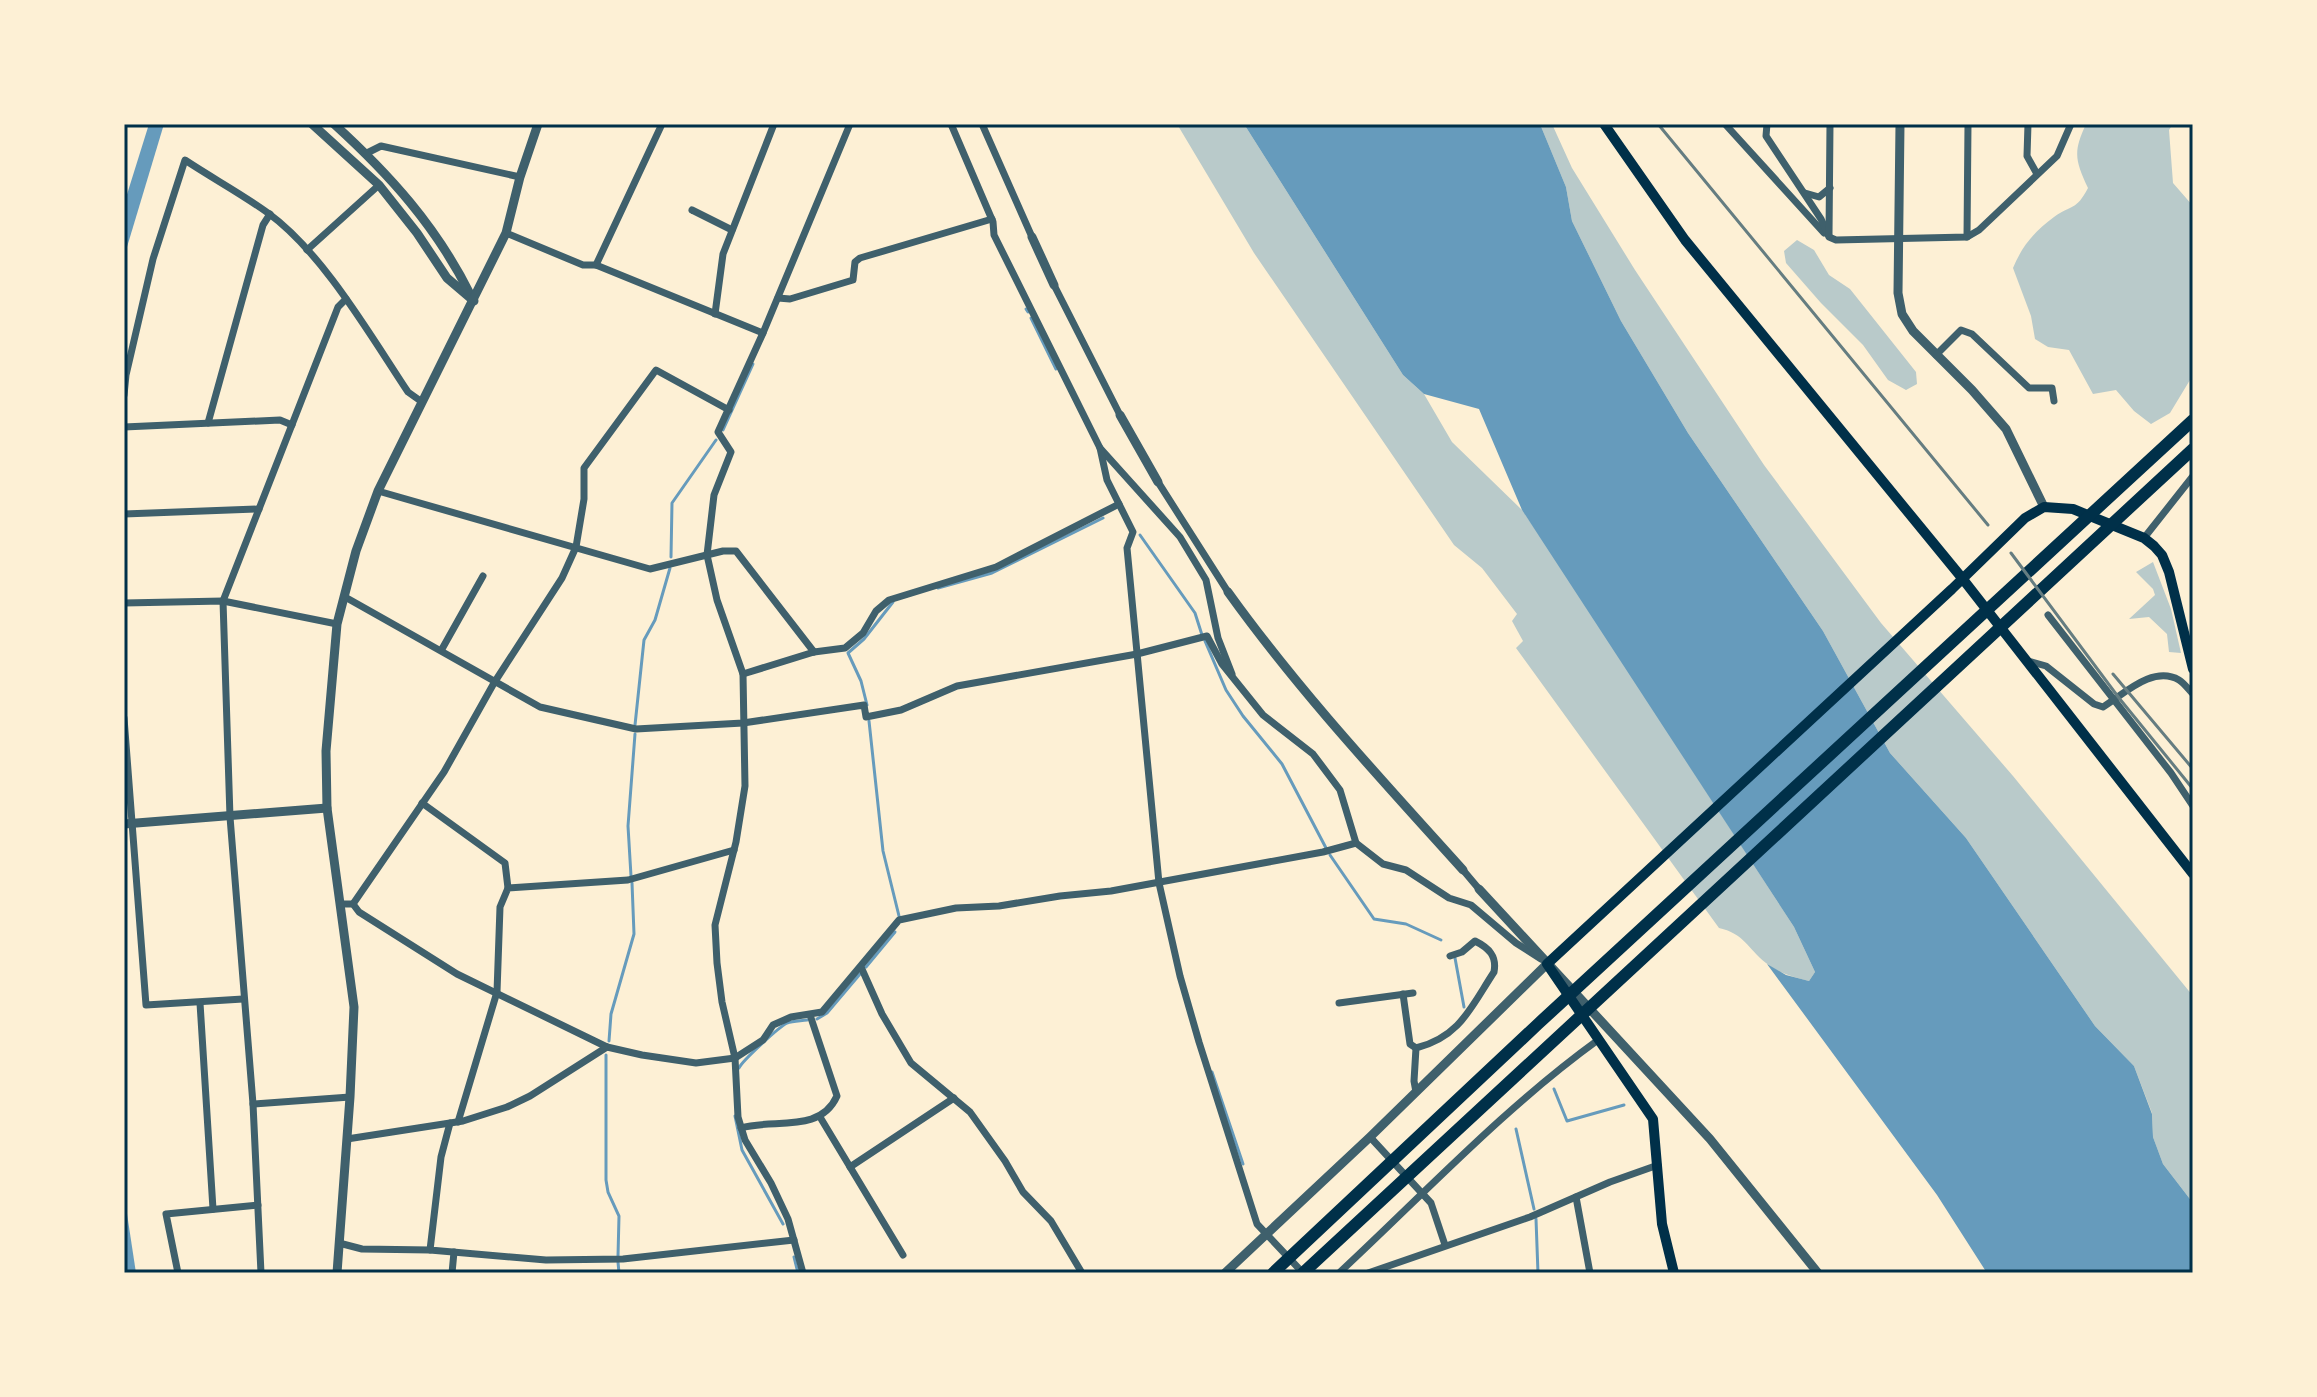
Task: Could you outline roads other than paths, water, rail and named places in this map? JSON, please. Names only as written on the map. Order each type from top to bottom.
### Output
[{"type":"highway","points":[[1273,1273],[1538,1024],[2193,420]]},
{"type":"highway","points":[[1303,1273],[2193,449]]},
{"type":"main road","points":[[1604,124],[1685,240],[1962,578],[2193,874]]},
{"type":"main road","points":[[1674,1273],[1662,1224],[1653,1119],[1598,1040],[1551,960],[2025,518],[2044,507],[2073,509],[2144,538],[2162,555],[2193,669]]},
{"type":"street","points":[[312,124],[379,185],[447,278],[474,301]]},
{"type":"street","points":[[334,124],[397,185],[432,230],[474,301]]},
{"type":"street","points":[[337,1273],[354,1007],[327,808],[326,751],[337,624],[356,551],[378,491],[506,233],[538,124]]},
{"type":"street","points":[[596,265],[662,124]]},
{"type":"street","points":[[715,314],[723,254],[774,124]]},
{"type":"street","points":[[803,1273],[782,1207],[741,1128],[735,1058],[722,1002],[715,925],[734,850],[745,786],[743,674],[717,600],[707,555],[714,495],[731,452],[718,432],[850,124]]},
{"type":"street","points":[[951,124],[992,219],[994,235],[1100,448],[1107,480],[1133,532],[1127,548],[1159,883],[1199,1042],[1252,1211],[1257,1224],[1303,1273]]},
{"type":"street","points":[[982,124],[1054,285],[1120,415],[1158,482],[1258,634],[1324,714],[1479,889],[1551,960],[1710,1139],[1818,1273]]},
{"type":"street","points":[[1725,124],[1829,237],[1836,240],[1967,237],[1979,230],[2057,156],[2071,124]]},
{"type":"street","points":[[1767,124],[1766,136],[1805,193],[1829,237]]},
{"type":"street","points":[[1829,237],[1830,124]]},
{"type":"street","points":[[1900,124],[1898,293],[1902,314],[1913,331],[2006,429],[2044,507]]},
{"type":"street","points":[[1967,237],[1968,124]]},
{"type":"street","points":[[2028,124],[2027,156],[2037,174]]},
{"type":"street","points":[[367,153],[381,146],[520,177]]},
{"type":"street","points":[[124,395],[153,259],[185,160],[270,214],[307,250],[346,299],[408,392],[422,402]]},
{"type":"street","points":[[307,250],[379,185]]},
{"type":"street","points":[[1805,193],[1819,197],[1830,188]]},
{"type":"street","points":[[692,210],[732,230]]},
{"type":"street","points":[[208,423],[263,225],[270,214]]},
{"type":"street","points":[[778,298],[790,299],[853,280],[855,262],[860,258],[992,219]]},
{"type":"street","points":[[506,233],[583,265],[596,265],[763,333]]},
{"type":"street","points":[[261,1273],[253,1104],[230,817],[223,601],[338,307],[346,299]]},
{"type":"street","points":[[1936,355],[1961,330],[1972,334],[2029,388],[2052,388],[2054,401]]},
{"type":"street","points":[[353,904],[444,772],[494,683],[562,578],[576,547],[584,499],[584,468],[656,370],[729,410]]},
{"type":"street","points":[[124,427],[280,420],[292,425]]},
{"type":"street","points":[[1100,448],[1180,537],[1206,580],[1218,638],[1235,682]]},
{"type":"street","points":[[2144,538],[2193,476]]},
{"type":"street","points":[[378,491],[650,569],[723,551],[739,553],[814,652]]},
{"type":"street","points":[[743,674],[814,652],[845,648],[863,633],[876,611],[889,600],[996,567],[1119,504]]},
{"type":"street","points":[[124,514],[259,509]]},
{"type":"street","points":[[442,649],[483,576]]},
{"type":"street","points":[[345,597],[540,707],[636,729],[743,723],[864,705],[866,717],[901,710],[957,686],[1137,654],[1207,636],[1235,682],[1263,715],[1313,754],[1340,790],[1356,843],[1383,864],[1406,870],[1449,898],[1471,905],[1516,943],[1551,960]]},
{"type":"street","points":[[124,603],[223,601],[337,624]]},
{"type":"street","points":[[2048,615],[2171,773],[2193,806]]},
{"type":"street","points":[[2026,660],[2046,666],[2094,704],[2103,707],[2145,679],[2163,675],[2180,680],[2193,694]]},
{"type":"street","points":[[124,718],[128,824],[146,1005],[243,999]]},
{"type":"street","points":[[422,803],[505,863],[508,888],[500,907],[497,992],[441,1157],[430,1250]]},
{"type":"street","points":[[128,824],[327,808]]},
{"type":"street","points":[[353,904],[359,912],[457,974],[607,1047],[696,1063],[735,1058],[763,1040],[773,1025],[791,1017],[822,1012],[899,920],[956,908],[999,906],[1159,883],[1356,843]]},
{"type":"street","points":[[508,888],[628,880],[734,850]]},
{"type":"street","points":[[340,904],[353,904]]},
{"type":"street","points":[[1403,994],[1410,1044],[1416,1048],[1438,1042],[1456,1028],[1494,972],[1496,961],[1475,941],[1462,952],[1450,956]]},
{"type":"street","points":[[1225,1273],[1551,960]]},
{"type":"street","points":[[861,967],[882,1014],[911,1063],[970,1112],[1023,1192],[1051,1221],[1082,1273]]},
{"type":"street","points":[[1370,987],[1371,998]]},
{"type":"street","points":[[1344,992],[1342,1002],[1413,993]]},
{"type":"street","points":[[200,1003],[213,1209]]},
{"type":"street","points":[[741,1128],[754,1124],[813,1121],[826,1113],[837,1096],[810,1015]]},
{"type":"street","points":[[1342,1272],[1533,1090],[1598,1040]]},
{"type":"street","points":[[347,1139],[454,1123],[507,1107],[530,1096],[607,1047]]},
{"type":"street","points":[[1416,1048],[1416,1092]]},
{"type":"street","points":[[253,1104],[350,1097]]},
{"type":"street","points":[[850,1167],[954,1098]]},
{"type":"street","points":[[820,1117],[903,1255]]},
{"type":"street","points":[[1370,1137],[1431,1203],[1445,1245]]},
{"type":"street","points":[[1368,1273],[1530,1217],[1659,1165]]},
{"type":"street","points":[[1576,1197],[1590,1273]]},
{"type":"street","points":[[178,1273],[166,1214],[258,1205]]},
{"type":"street","points":[[339,1243],[362,1249],[430,1250],[546,1260],[623,1259],[794,1240]]},
{"type":"street","points":[[452,1273],[454,1252]]},
{"type":"water","points":[[149,124],[164,124],[124,257],[124,204]]},
{"type":"water","points":[[1244,124],[1540,124],[1566,187],[1572,221],[1621,321],[1688,433],[1823,631],[1890,753],[1966,838],[2095,1026],[2134,1066],[2152,1114],[2153,1137],[2163,1164],[2193,1203],[2193,1273],[1991,1273],[1985,1270],[1937,1195],[1767,964],[1786,975],[1809,981],[1815,972],[1794,927],[1522,510],[1479,409],[1424,394],[1403,375]]},
{"type":"water","points":[[124,1194],[136,1273],[124,1273]]},
{"type":"waterway","points":[[1031,318],[1056,369]]},
{"type":"waterway","points":[[723,430],[753,364]]},
{"type":"waterway","points":[[671,557],[672,503],[716,440]]},
{"type":"waterway","points":[[938,588],[992,573],[1103,518]]},
{"type":"waterway","points":[[1140,535],[1195,613],[1202,635]]},
{"type":"waterway","points":[[635,725],[644,640],[655,620],[670,568]]},
{"type":"waterway","points":[[867,705],[861,681],[848,653],[864,639],[893,602]]},
{"type":"waterway","points":[[1205,641],[1226,690],[1282,764],[1326,848]]},
{"type":"waterway","points":[[869,721],[883,851],[899,916]]},
{"type":"waterway","points":[[631,876],[628,826],[635,734]]},
{"type":"waterway","points":[[1330,855],[1374,919],[1406,924],[1441,940]]},
{"type":"waterway","points":[[609,1041],[611,1014],[634,934],[632,883]]},
{"type":"waterway","points":[[866,967],[895,932]]},
{"type":"waterway","points":[[1455,958],[1464,1007]]},
{"type":"waterway","points":[[817,1019],[827,1013],[860,974]]},
{"type":"waterway","points":[[739,1068],[783,1026],[789,1022],[807,1020]]},
{"type":"waterway","points":[[606,1055],[606,1180],[619,1216],[618,1256]]},
{"type":"waterway","points":[[1212,1072],[1243,1164]]},
{"type":"waterway","points":[[1554,1089],[1567,1121],[1624,1105]]},
{"type":"waterway","points":[[735,1116],[742,1150],[783,1224]]},
{"type":"waterway","points":[[1516,1129],[1534,1209]]},
{"type":"waterway","points":[[1536,1219],[1538,1273]]},
{"type":"waterway","points":[[794,1257],[798,1273]]},
{"type":"waterway","points":[[618,1262],[619,1273]]},
{"type":"railway","points":[[1658,124],[1988,525]]},
{"type":"railway","points":[[2011,553],[2119,698],[2193,789]]},
{"type":"railway","points":[[2113,674],[2193,769]]}]
